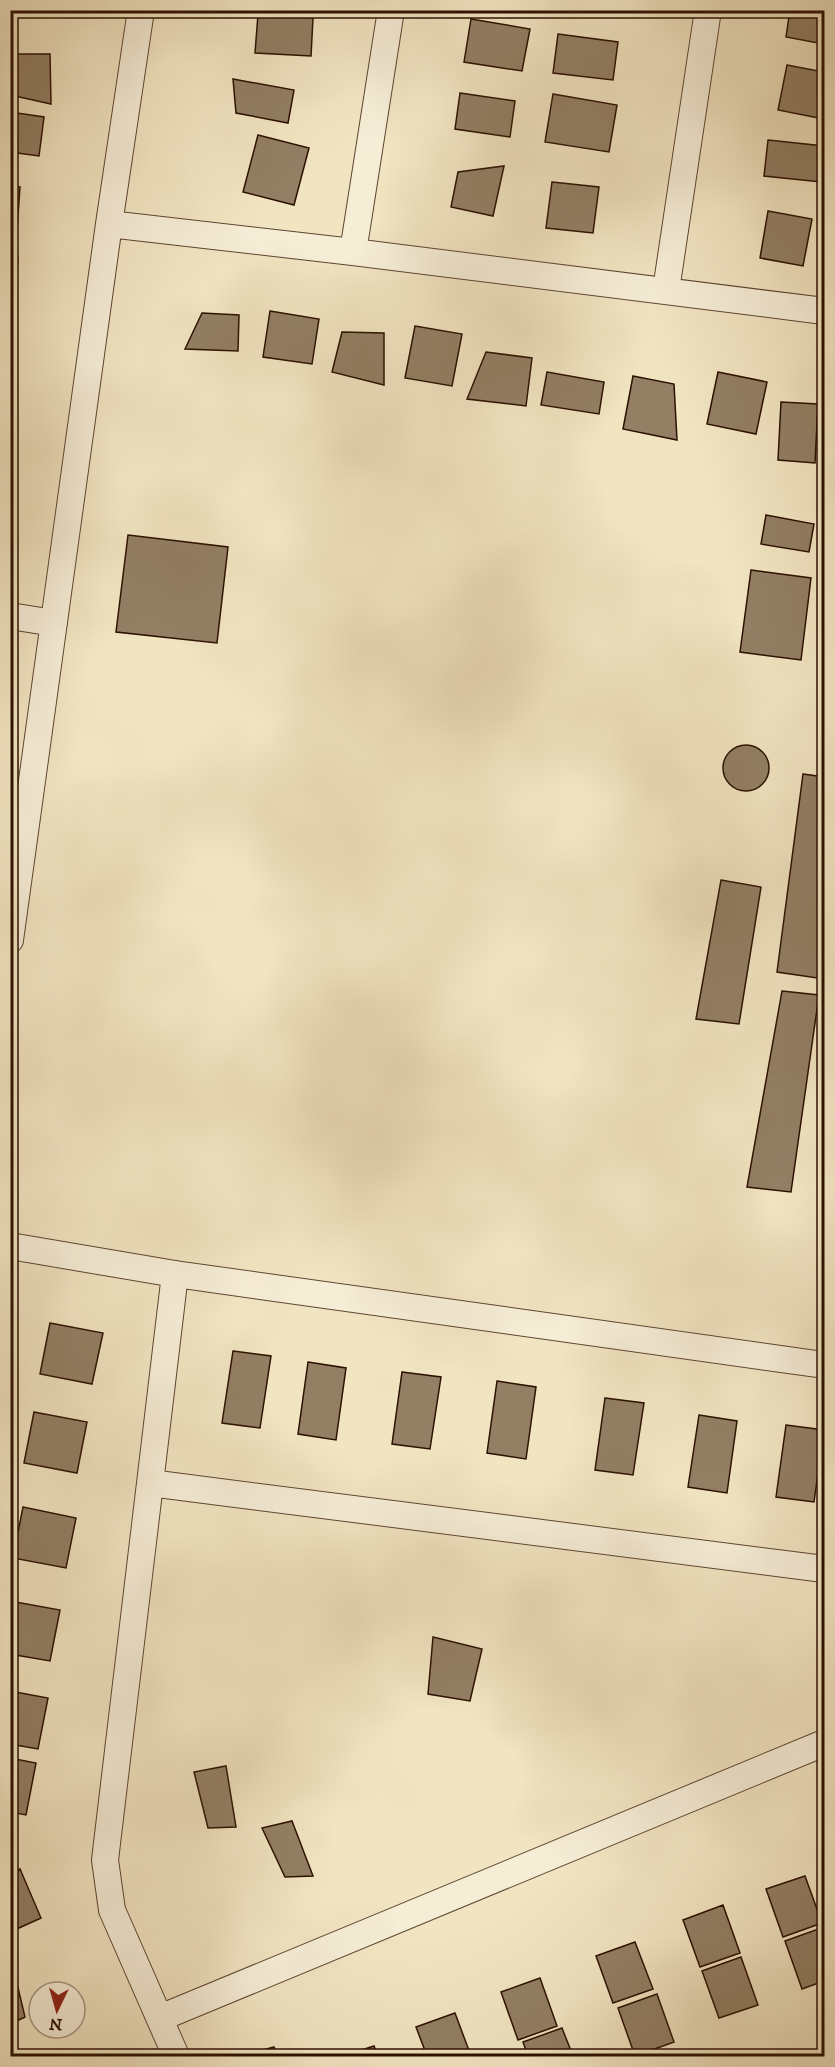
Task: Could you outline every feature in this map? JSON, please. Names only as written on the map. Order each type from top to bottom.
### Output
[{"type":"street","points":[[10,940],[109,224],[141,10]]},
{"type":"street","points":[[353,252],[391,10]]},
{"type":"street","points":[[666,290],[708,10]]},
{"type":"street","points":[[109,224],[825,311]]},
{"type":"street","points":[[10,616],[54,622]]},
{"type":"street","points":[[10,1246],[175,1274],[825,1365]]},
{"type":"street","points":[[175,1274],[105,1860],[112,1910],[176,2056]]},
{"type":"street","points":[[150,1483],[825,1569]]},
{"type":"street","points":[[160,2018],[825,1743]]},
{"type":"building","points":[[581,10],[633,10],[633,14]]},
{"type":"building","points":[[790,10],[824,10],[824,44],[786,37]]},
{"type":"building","points":[[258,14],[313,18],[311,56],[255,53]]},
{"type":"building","points":[[471,19],[530,29],[522,71],[464,62]]},
{"type":"building","points":[[558,34],[618,42],[613,80],[553,73]]},
{"type":"building","points":[[10,54],[50,54],[51,104],[10,95]]},
{"type":"building","points":[[787,65],[824,72],[824,119],[778,110]]},
{"type":"building","points":[[233,79],[294,90],[288,123],[236,113]]},
{"type":"building","points":[[460,93],[515,101],[510,137],[455,129]]},
{"type":"building","points":[[553,94],[617,105],[609,152],[545,142]]},
{"type":"building","points":[[10,112],[44,117],[39,156],[10,152]]},
{"type":"building","points":[[258,135],[309,148],[294,205],[243,192]]},
{"type":"building","points":[[768,140],[824,146],[821,182],[764,176]]},
{"type":"building","points":[[504,166],[493,216],[451,207],[458,172]]},
{"type":"building","points":[[552,182],[599,187],[593,233],[546,228]]},
{"type":"building","points":[[10,186],[20,187],[17,230],[10,230]]},
{"type":"building","points":[[768,211],[812,219],[803,266],[760,258]]},
{"type":"building","points":[[10,257],[18,257],[15,299],[10,299]]},
{"type":"building","points":[[270,311],[319,319],[312,364],[263,357]]},
{"type":"building","points":[[202,313],[239,315],[238,351],[185,349]]},
{"type":"building","points":[[415,326],[462,334],[452,386],[405,378]]},
{"type":"building","points":[[342,332],[384,333],[384,385],[332,372]]},
{"type":"building","points":[[486,352],[532,358],[526,406],[467,399]]},
{"type":"building","points":[[547,372],[604,382],[599,414],[541,405]]},
{"type":"building","points":[[718,372],[767,382],[756,434],[707,424]]},
{"type":"building","points":[[633,376],[674,384],[677,440],[623,429]]},
{"type":"building","points":[[781,402],[818,404],[815,463],[778,460]]},
{"type":"building","points":[[766,515],[814,524],[809,552],[761,544]]},
{"type":"building","points":[[128,535],[228,547],[217,643],[116,632]]},
{"type":"building","points":[[751,570],[811,578],[801,660],[740,652]]},
{"type":"building","points":[[746,745],[762,752],[769,768],[762,784],[746,791],[730,784],[723,768],[730,752]]},
{"type":"building","points":[[803,774],[824,777],[824,979],[777,972]]},
{"type":"building","points":[[721,880],[761,887],[739,1024],[696,1019]]},
{"type":"building","points":[[782,991],[819,995],[791,1192],[747,1187]]},
{"type":"building","points":[[50,1323],[103,1333],[92,1384],[40,1374]]},
{"type":"building","points":[[233,1351],[271,1356],[260,1428],[222,1423]]},
{"type":"building","points":[[308,1362],[346,1368],[336,1440],[298,1434]]},
{"type":"building","points":[[402,1372],[441,1377],[430,1449],[392,1444]]},
{"type":"building","points":[[497,1381],[536,1387],[526,1459],[487,1453]]},
{"type":"building","points":[[605,1398],[644,1403],[633,1475],[595,1470]]},
{"type":"building","points":[[34,1412],[87,1422],[77,1473],[24,1463]]},
{"type":"building","points":[[699,1415],[737,1421],[727,1493],[688,1487]]},
{"type":"building","points":[[786,1425],[824,1430],[814,1502],[776,1497]]},
{"type":"building","points":[[23,1507],[76,1518],[66,1568],[13,1558]]},
{"type":"building","points":[[10,1601],[60,1610],[50,1661],[10,1654]]},
{"type":"building","points":[[433,1637],[482,1649],[470,1701],[428,1694]]},
{"type":"building","points":[[10,1691],[48,1698],[38,1749],[10,1744]]},
{"type":"building","points":[[10,1758],[36,1763],[26,1815],[10,1812]]},
{"type":"building","points":[[226,1766],[236,1827],[208,1828],[194,1772]]},
{"type":"building","points":[[292,1821],[313,1876],[285,1877],[262,1828]]},
{"type":"building","points":[[20,1869],[41,1918],[10,1932],[10,1873]]},
{"type":"building","points":[[805,1876],[822,1923],[783,1937],[766,1889]]},
{"type":"building","points":[[723,1905],[740,1953],[700,1967],[683,1920]]},
{"type":"building","points":[[824,1927],[824,1981],[802,1989],[785,1941]]},
{"type":"building","points":[[635,1942],[653,1989],[613,2003],[596,1956]]},
{"type":"building","points":[[741,1957],[758,2005],[719,2018],[702,1971]]},
{"type":"building","points":[[14,1971],[25,2017],[10,2024],[10,1973]]},
{"type":"building","points":[[540,1978],[557,2026],[518,2040],[501,1992]]},
{"type":"building","points":[[657,1994],[674,2042],[635,2056],[618,2008]]},
{"type":"building","points":[[455,2013],[471,2056],[427,2056],[416,2027]]},
{"type":"building","points":[[562,2028],[573,2056],[528,2056],[523,2042]]},
{"type":"building","points":[[374,2046],[378,2056],[343,2056]]},
{"type":"building","points":[[274,2047],[278,2056],[242,2056]]}]
